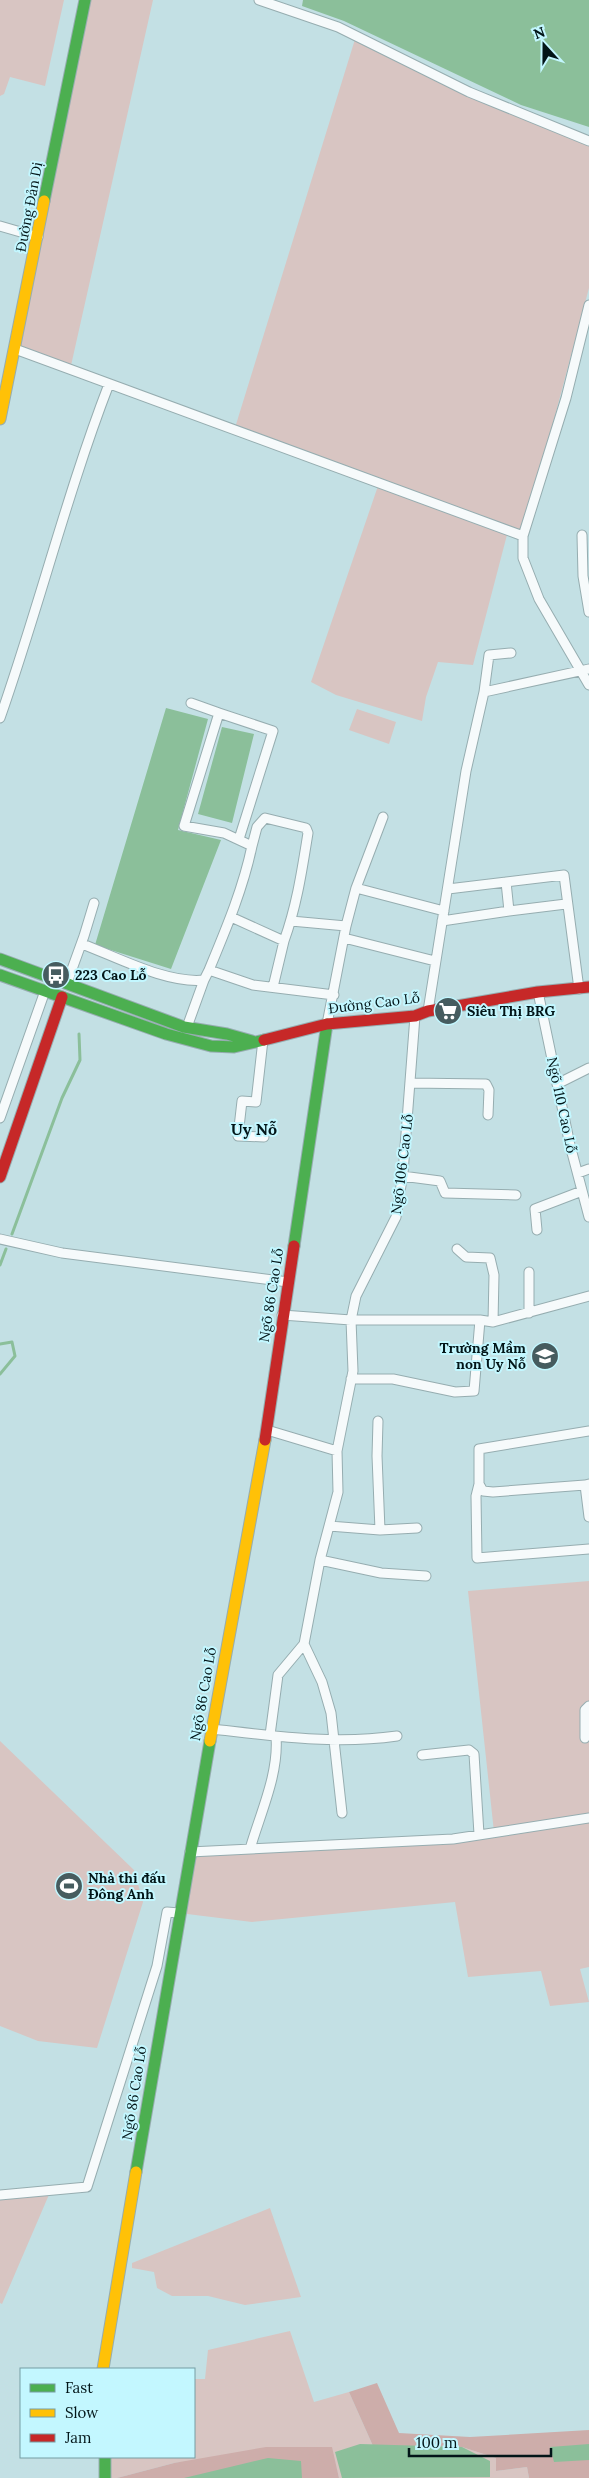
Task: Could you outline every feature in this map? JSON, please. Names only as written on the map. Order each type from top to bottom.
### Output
[{"type":"street","name":"Đường Đản Dị","points":[[1,413],[85,0]]},
{"type":"street","points":[[259,0],[338,27],[469,92],[589,140]]},
{"type":"street","points":[[0,226],[38,238]]},
{"type":"street","points":[[589,305],[566,398],[523,536],[523,558],[540,599],[585,670],[589,685]]},
{"type":"street","points":[[15,349],[523,536]]},
{"type":"street","points":[[0,718],[23,652],[67,501],[109,384]]},
{"type":"street","points":[[582,535],[583,576],[589,612]]},
{"type":"street","points":[[428,1011],[466,771],[484,692],[488,655],[512,653]]},
{"type":"street","points":[[484,692],[585,670]]},
{"type":"street","points":[[191,703],[273,731],[239,839]]},
{"type":"street","points":[[219,713],[184,826],[224,833],[252,846]]},
{"type":"street","points":[[327,1024],[346,926],[356,888],[383,817]]},
{"type":"street","points":[[187,1027],[230,917],[248,865],[257,826],[265,818],[306,828],[308,833],[299,890],[273,987]]},
{"type":"street","points":[[448,889],[564,875],[566,904],[584,988]]},
{"type":"street","points":[[506,882],[509,911]]},
{"type":"street","points":[[356,888],[443,916],[566,904]]},
{"type":"street","points":[[67,984],[82,944],[94,902]]},
{"type":"street","points":[[230,917],[284,941]]},
{"type":"street","points":[[291,921],[346,926]]},
{"type":"street","points":[[344,938],[435,961]]},
{"type":"street","points":[[82,944],[156,972],[188,981],[204,980]]},
{"type":"street","points":[[0,959],[187,1027],[212,1033],[234,1034],[258,1040],[256,1102],[242,1101],[238,1136],[264,1137]]},
{"type":"street","points":[[209,970],[253,985],[334,995]]},
{"type":"street","name":"Đường Cao Lỗ","points":[[0,975],[189,1041],[212,1046],[234,1047],[327,1024],[415,1016],[428,1011],[538,992],[584,988]]},
{"type":"street","points":[[0,1118],[44,991]]},
{"type":"street","name":"Ngõ 110 Cao Lỗ","points":[[538,992],[589,1217]]},
{"type":"street","points":[[0,1176],[62,997]]},
{"type":"street","name":"Ngõ 106 Cao Lỗ","points":[[320,1560],[338,1492],[337,1451],[351,1379],[351,1320],[356,1296],[396,1217],[402,1176],[415,1016]]},
{"type":"street","name":"Ngõ 86 Cao Lỗ","points":[[103,2368],[190,1852],[267,1430],[282,1315],[327,1024]]},
{"type":"street","points":[[558,1084],[589,1068]]},
{"type":"street","points":[[410,1083],[486,1084],[489,1090],[488,1115]]},
{"type":"street","points":[[578,1173],[589,1169]]},
{"type":"street","points":[[402,1176],[440,1181],[445,1193],[516,1195]]},
{"type":"street","points":[[537,1230],[535,1209],[582,1191]]},
{"type":"street","points":[[0,1239],[62,1254],[288,1282]]},
{"type":"street","points":[[457,1249],[466,1257],[490,1258],[494,1275],[494,1322]]},
{"type":"street","points":[[529,1272],[529,1314]]},
{"type":"street","points":[[282,1315],[351,1320],[480,1320],[494,1322],[529,1314],[589,1296]]},
{"type":"street","points":[[351,1379],[392,1379],[455,1392],[474,1391],[480,1320]]},
{"type":"street","points":[[378,1421],[377,1456],[380,1530]]},
{"type":"street","points":[[267,1430],[337,1451]]},
{"type":"street","points":[[589,1431],[479,1449],[479,1484],[476,1496],[477,1558],[589,1549]]},
{"type":"street","points":[[479,1484],[483,1491],[493,1492],[587,1485],[589,1517]]},
{"type":"street","points":[[329,1526],[380,1530],[417,1528]]},
{"type":"street","points":[[250,1849],[269,1784],[277,1748],[273,1736],[278,1675],[304,1644],[320,1560],[381,1573],[426,1576]]},
{"type":"street","points":[[304,1644],[322,1682],[331,1713],[342,1813]]},
{"type":"street","points":[[585,1738],[585,1710],[589,1706]]},
{"type":"street","points":[[212,1729],[334,1741],[397,1736]]},
{"type":"street","points":[[422,1755],[470,1750],[474,1754],[479,1834]]},
{"type":"street","points":[[190,1852],[393,1841],[436,1841],[589,1818]]},
{"type":"street","points":[[0,2195],[87,2187],[157,1966],[168,1912],[180,1913]]},
{"type":"street","points":[[105,2458],[105,2478]]},
{"type":"shaded area","points":[[0,0],[64,0],[45,86],[10,77],[4,94],[0,96]]},
{"type":"shaded area","points":[[85,0],[153,0],[70,370],[15,349]]},
{"type":"shaded area","points":[[303,0],[589,0],[589,127],[521,105],[344,21],[302,6]]},
{"type":"shaded area","points":[[356,36],[469,92],[589,141],[589,288],[523,536],[508,531],[473,665],[438,662],[426,697],[422,721],[336,695],[311,682],[379,483],[234,431]]},
{"type":"shaded area","points":[[166,708],[208,719],[178,830],[221,840],[171,969],[95,945]]},
{"type":"shaded area","points":[[357,709],[396,722],[389,744],[349,730]]},
{"type":"shaded area","points":[[222,727],[254,734],[232,823],[198,814]]},
{"type":"shaded area","points":[[589,1581],[589,1967],[580,1969],[589,2002],[550,2006],[541,1971],[468,1977],[455,1902],[252,1922],[179,1913],[190,1852],[494,1832],[468,1591]]},
{"type":"shaded area","name":"Nhà thi đấu Đông Anh","points":[[0,1741],[134,1870],[143,1902],[97,2048],[38,2041],[0,2026]]},
{"type":"shaded area","points":[[51,2190],[2,2304],[0,2303],[0,2195]]},
{"type":"shaded area","points":[[270,2208],[301,2297],[245,2305],[208,2296],[172,2296],[157,2288],[154,2272],[132,2268],[132,2263]]},
{"type":"shaded area","points":[[290,2331],[314,2402],[349,2392],[373,2446],[462,2447],[496,2458],[496,2471],[527,2467],[529,2478],[339,2478],[331,2447],[174,2463],[117,2478],[105,2478],[104,2458],[195,2458],[195,2379],[205,2379],[208,2350]]},
{"type":"shaded area","points":[[377,2383],[399,2433],[470,2437],[589,2430],[589,2478],[529,2478],[527,2467],[496,2471],[496,2458],[462,2447],[373,2446],[349,2392]]},
{"type":"shaded area","points":[[360,2444],[462,2447],[490,2461],[490,2477],[342,2478],[335,2452]]},
{"type":"shaded area","points":[[589,2444],[589,2460],[554,2462],[550,2447]]},
{"type":"shaded area","points":[[266,2447],[332,2447],[339,2478],[117,2478],[174,2463]]},
{"type":"shaded area","points":[[268,2458],[301,2461],[302,2478],[184,2478]]},
{"type":"waterway","points":[[12,1234],[62,1098],[80,1060],[79,1034]]},
{"type":"waterway","points":[[0,1265],[6,1249]]},
{"type":"waterway","points":[[0,1344],[12,1342],[15,1356],[0,1374]]},
{"type":"traffic: fast","points":[[44,201],[85,0]]},
{"type":"traffic: fast","points":[[0,959],[184,1027],[227,1034],[252,1041]]},
{"type":"traffic: fast","points":[[0,975],[166,1034],[211,1046],[234,1047],[264,1040]]},
{"type":"traffic: fast","points":[[294,1246],[327,1024]]},
{"type":"traffic: fast","points":[[136,2172],[210,1741]]},
{"type":"traffic: fast","points":[[105,2458],[105,2478]]},
{"type":"traffic: slow","points":[[0,419],[44,201]]},
{"type":"traffic: slow","points":[[210,1741],[265,1440]]},
{"type":"traffic: slow","points":[[103,2368],[136,2172]]},
{"type":"traffic: jam","points":[[264,1040],[327,1024],[415,1016],[428,1011],[538,992],[589,987]]},
{"type":"traffic: jam","points":[[0,1177],[62,997]]},
{"type":"traffic: jam","points":[[265,1440],[294,1246]]},
{"type":"place","name":"223 Cao Lỗ","points":[[56,975]]},
{"type":"place","name":"Siêu Thị BRG","points":[[448,1011]]},
{"type":"place","name":"Trường Mầm non Uy Nỗ","points":[[545,1356]]},
{"type":"place","name":"Nhà thi đấu Đông Anh","points":[[69,1886]]},
{"type":"district","name":"Uy Nỗ","points":[[254,1129]]}]
